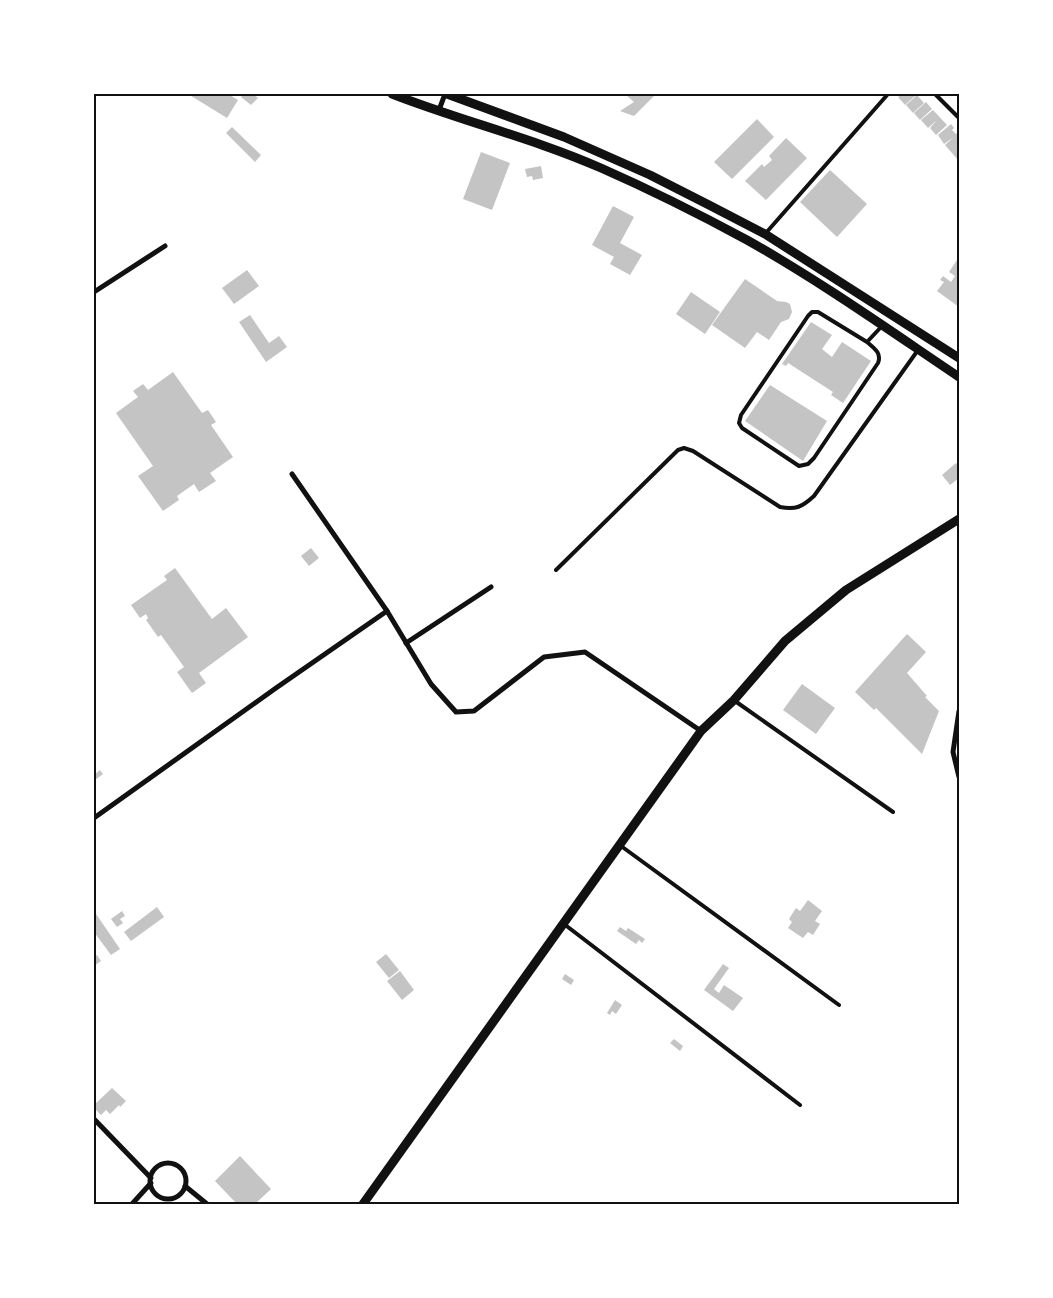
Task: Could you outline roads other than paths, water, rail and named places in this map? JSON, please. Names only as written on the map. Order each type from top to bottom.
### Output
[{"type":"street","points":[[392,94],[493,127],[599,167],[669,199],[756,246],[819,284],[959,377]]},
{"type":"street","points":[[439,110],[446,94],[564,137],[650,175],[765,234],[959,358]]},
{"type":"street","points":[[94,292],[165,246]]},
{"type":"street","points":[[292,474],[387,611],[431,684],[456,712],[474,711],[544,657],[585,652],[701,731]]},
{"type":"street","points":[[363,1204],[701,731],[734,700],[785,641],[846,590],[959,519]]},
{"type":"street","points":[[406,643],[491,587]]},
{"type":"street","points":[[94,818],[387,611]]},
{"type":"street","points":[[959,710],[953,752],[959,776]]},
{"type":"street","points":[[94,1119],[151,1180],[155,1193],[164,1198],[174,1198],[186,1186],[185,1175],[178,1166],[173,1164],[162,1165],[153,1172],[151,1180],[132,1204]]},
{"type":"street","points":[[186,1186],[207,1204]]},
{"type":"lane","points":[[765,234],[888,94]]},
{"type":"lane","points":[[935,94],[959,118]]},
{"type":"lane","points":[[812,312],[818,312],[867,342],[878,352],[880,358],[878,363],[814,458],[808,464],[799,466],[742,428],[739,423],[740,415],[812,312]]},
{"type":"lane","points":[[867,342],[882,326]]},
{"type":"lane","points":[[556,570],[678,450],[684,448],[693,451],[780,507],[793,509],[805,504],[814,496],[918,350]]},
{"type":"lane","points":[[734,700],[893,812]]},
{"type":"lane","points":[[620,845],[839,1005]]},
{"type":"lane","points":[[564,923],[800,1106]]}]
